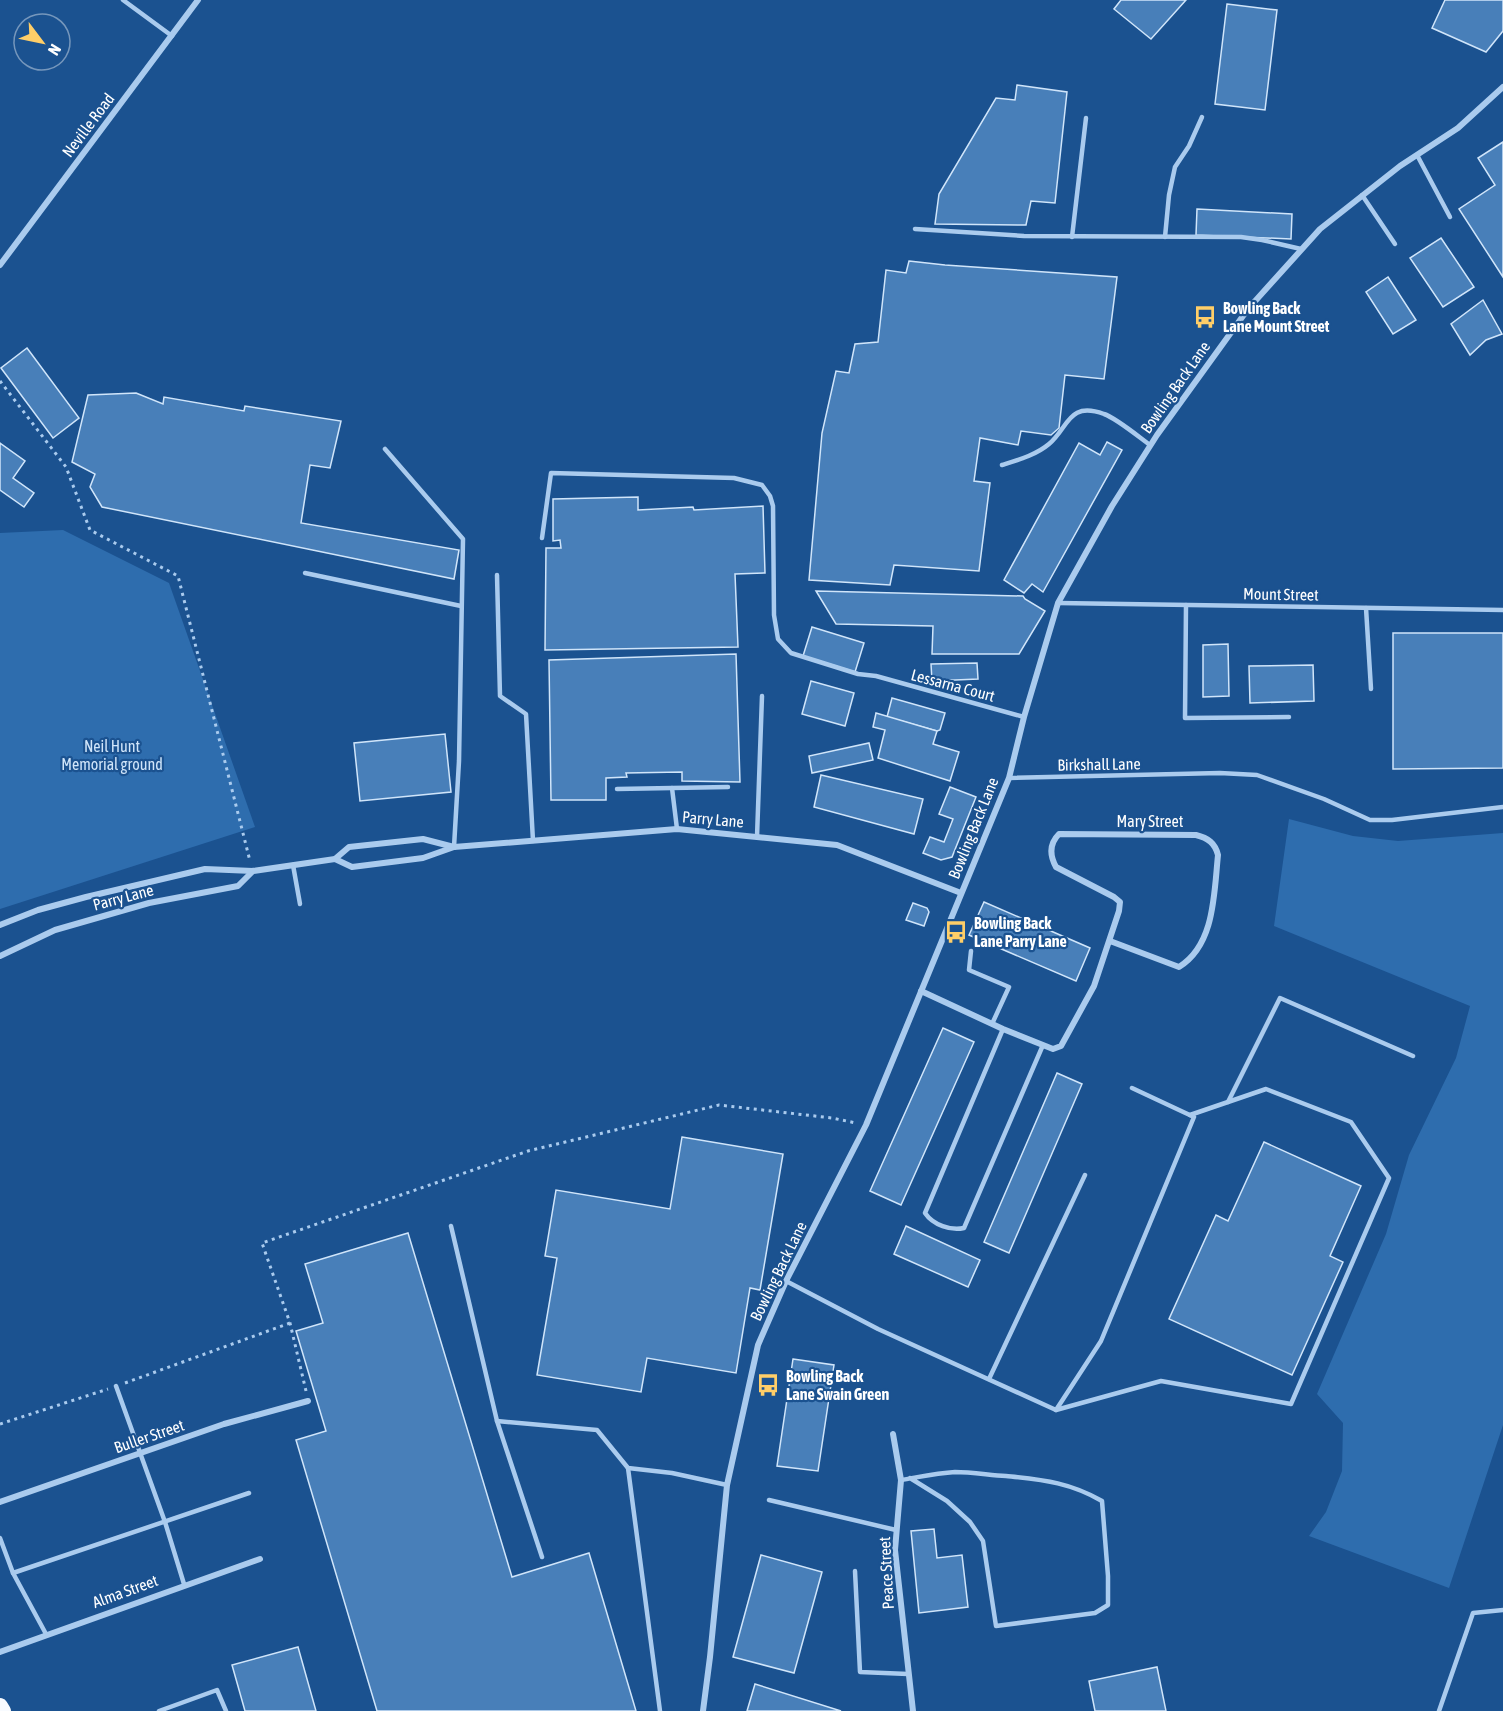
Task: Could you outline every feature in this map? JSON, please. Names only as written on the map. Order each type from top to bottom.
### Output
[{"type":"highway","points":[[0,1706],[3,1711]]},
{"type":"street","name":"Neville Road","points":[[0,265],[198,0]]},
{"type":"street","name":"Bowling Back Lane","points":[[703,1711],[727,1485],[758,1345],[786,1281],[866,1125],[1009,778],[1024,717],[1058,603],[1112,506],[1150,446],[1248,309],[1320,229],[1362,195],[1458,128],[1503,87]]},
{"type":"street","name":"Parry Lane","points":[[0,926],[38,910],[150,880],[205,869],[253,871],[335,859],[352,867],[423,858],[454,847],[677,829],[837,845],[961,892]]},
{"type":"street","name":"Mary Street","points":[[1043,1045],[1053,1049],[1062,1046],[1094,986],[1110,941],[1120,902],[1056,867],[1052,858],[1053,840],[1059,834],[1196,835],[1205,837],[1216,847],[1218,855],[1210,918],[1196,953],[1187,962],[1179,967],[1110,941]]},
{"type":"street","name":"Parry Lane","points":[[335,859],[349,846],[423,839],[454,847]]},
{"type":"street","name":"Parry Lane","points":[[0,956],[56,930],[149,903],[238,886],[253,871]]},
{"type":"street","points":[[921,991],[1043,1045]]},
{"type":"street","name":"Buller Street","points":[[0,1502],[224,1424],[308,1401]]},
{"type":"street","name":"Peace Street","points":[[893,1434],[901,1480],[895,1550],[913,1711]]},
{"type":"street","name":"Alma Street","points":[[0,1652],[260,1558]]},
{"type":"lane","points":[[123,0],[171,36]]},
{"type":"lane","points":[[1164,237],[1175,167],[1189,146],[1202,117]]},
{"type":"lane","points":[[1072,237],[1086,118]]},
{"type":"lane","points":[[1417,155],[1450,217]]},
{"type":"lane","points":[[1362,195],[1395,244]]},
{"type":"lane","points":[[915,229],[1024,236],[1241,237],[1301,249]]},
{"type":"lane","points":[[1002,465],[1026,457],[1050,443],[1068,418],[1084,410],[1105,414],[1150,446]]},
{"type":"lane","points":[[385,449],[463,539],[459,761],[454,847]]},
{"type":"lane","name":"Lessarna Court","points":[[542,538],[551,473],[734,478],[762,485],[770,496],[773,506],[774,615],[778,639],[791,654],[858,674],[876,676],[1024,717]]},
{"type":"lane","points":[[304,573],[461,606]]},
{"type":"lane","points":[[497,575],[500,696],[526,714],[533,841]]},
{"type":"lane","name":"Mount Street","points":[[1058,603],[1503,610]]},
{"type":"lane","points":[[1186,605],[1185,718],[1288,717]]},
{"type":"lane","points":[[1366,608],[1371,689]]},
{"type":"lane","points":[[757,837],[762,696]]},
{"type":"lane","name":"Birkshall Lane","points":[[1009,778],[1220,773],[1257,775],[1324,799],[1371,820],[1392,820],[1503,807]]},
{"type":"lane","points":[[617,789],[728,787]]},
{"type":"lane","points":[[672,788],[677,829]]},
{"type":"lane","points":[[293,865],[300,904]]},
{"type":"lane","points":[[971,951],[969,970],[1009,987],[992,1024]]},
{"type":"lane","points":[[1227,1103],[1280,998],[1413,1056]]},
{"type":"lane","points":[[1003,1029],[925,1213],[930,1220],[950,1229],[964,1228],[1043,1045]]},
{"type":"lane","points":[[1056,1410],[1101,1341],[1194,1117],[1132,1088]]},
{"type":"lane","points":[[786,1281],[878,1329],[1056,1410],[1161,1381],[1291,1404],[1389,1178],[1351,1122],[1266,1089],[1190,1115]]},
{"type":"lane","points":[[989,1380],[1085,1175]]},
{"type":"lane","points":[[451,1226],[497,1420],[542,1557]]},
{"type":"lane","points":[[116,1386],[165,1522],[184,1584]]},
{"type":"lane","points":[[497,1420],[597,1430],[628,1468],[660,1711]]},
{"type":"lane","points":[[628,1468],[672,1473],[727,1485]]},
{"type":"lane","points":[[901,1480],[910,1478],[957,1472],[1054,1481],[1089,1493],[1102,1501],[1108,1605],[1095,1613],[996,1626],[983,1541],[970,1522],[947,1501],[910,1478]]},
{"type":"lane","points":[[13,1573],[249,1493]]},
{"type":"lane","points":[[769,1500],[896,1530]]},
{"type":"lane","points":[[0,1538],[13,1573],[46,1634]]},
{"type":"lane","points":[[855,1570],[860,1672],[908,1674]]},
{"type":"lane","points":[[1438,1711],[1473,1613],[1503,1610]]},
{"type":"lane","points":[[159,1711],[217,1690],[226,1711]]},
{"type":"path","points":[[0,381],[66,467],[90,530],[178,576],[253,871]]},
{"type":"path","points":[[308,1401],[290,1323],[262,1243],[528,1151],[719,1105],[832,1118],[866,1125]]},
{"type":"path","points":[[0,1424],[116,1386],[290,1323]]},
{"type":"green space","name":"Neil Hunt Memorial ground","points":[[63,530],[169,583],[255,827],[0,909],[0,533]]},
{"type":"green space","points":[[1289,819],[1353,836],[1398,841],[1503,833],[1503,1425],[1449,1588],[1309,1536],[1326,1512],[1342,1471],[1343,1423],[1317,1394],[1386,1234],[1409,1155],[1456,1058],[1470,1006],[1274,926]]},
{"type":"building","points":[[1121,0],[1186,0],[1151,39],[1114,9]]},
{"type":"building","points":[[1445,0],[1503,0],[1503,31],[1486,52],[1432,28]]},
{"type":"building","points":[[1227,4],[1277,10],[1265,110],[1215,104]]},
{"type":"building","points":[[1017,85],[1067,92],[1055,203],[1031,201],[1026,225],[935,224],[939,194],[996,98],[1015,100]]},
{"type":"building","points":[[1503,142],[1503,277],[1459,209],[1495,185],[1478,158]]},
{"type":"building","points":[[1197,209],[1292,214],[1291,239],[1196,235]]},
{"type":"building","points":[[1441,238],[1474,287],[1443,307],[1410,258]]},
{"type":"building","points":[[909,261],[1117,277],[1104,379],[1065,375],[1059,428],[1051,435],[1021,431],[1018,445],[980,438],[974,481],[990,483],[979,571],[894,565],[890,585],[809,580],[822,433],[836,371],[849,373],[855,344],[878,342],[886,270],[906,273]]},
{"type":"building","points":[[1388,277],[1416,320],[1393,334],[1366,292]]},
{"type":"building","points":[[1483,300],[1502,334],[1486,340],[1470,355],[1451,324]]},
{"type":"building","points":[[27,348],[79,418],[53,438],[1,368]]},
{"type":"building","points":[[136,393],[163,404],[164,397],[244,411],[245,406],[341,421],[330,468],[310,465],[301,523],[459,550],[454,579],[102,507],[90,487],[95,474],[72,462],[88,395]]},
{"type":"building","points":[[1107,442],[1122,450],[1043,592],[1032,584],[1024,593],[1004,580],[1079,443],[1100,455]]},
{"type":"building","points":[[0,443],[25,461],[13,478],[34,493],[24,507],[0,490]]},
{"type":"building","points":[[638,497],[638,510],[763,506],[765,573],[735,574],[738,647],[545,650],[546,548],[561,548],[560,540],[553,541],[553,499]]},
{"type":"building","points":[[816,591],[1023,596],[1045,611],[1019,654],[932,654],[933,626],[836,624]]},
{"type":"building","points":[[812,627],[864,643],[855,672],[803,656]]},
{"type":"building","points":[[1393,633],[1503,633],[1503,768],[1393,769]]},
{"type":"building","points":[[1228,644],[1229,696],[1203,697],[1203,645]]},
{"type":"building","points":[[736,654],[740,782],[682,781],[682,772],[626,773],[627,777],[606,778],[606,800],[551,800],[549,660]]},
{"type":"building","points":[[977,663],[978,679],[932,681],[931,664]]},
{"type":"building","points":[[1313,665],[1314,701],[1250,703],[1249,666]]},
{"type":"building","points":[[811,681],[854,693],[845,726],[802,714]]},
{"type":"building","points":[[892,698],[945,713],[940,730],[887,717]]},
{"type":"building","points":[[876,713],[937,731],[933,744],[959,752],[950,781],[878,758],[885,730],[873,727]]},
{"type":"building","points":[[445,734],[451,792],[360,801],[354,743]]},
{"type":"building","points":[[869,743],[873,760],[812,773],[809,756]]},
{"type":"building","points":[[821,775],[923,799],[914,834],[814,807]]},
{"type":"building","points":[[950,787],[976,797],[952,857],[941,860],[923,853],[930,837],[944,842],[953,819],[939,814]]},
{"type":"building","points":[[984,902],[1090,948],[1076,981],[969,935]]},
{"type":"building","points":[[913,903],[927,908],[929,912],[924,926],[906,920]]},
{"type":"building","points":[[943,1028],[974,1042],[901,1205],[870,1191]]},
{"type":"building","points":[[1057,1073],[1082,1084],[1009,1253],[984,1242]]},
{"type":"building","points":[[682,1137],[783,1154],[760,1290],[750,1288],[736,1373],[647,1358],[641,1392],[537,1375],[557,1258],[545,1256],[556,1190],[670,1209]]},
{"type":"building","points":[[1264,1142],[1361,1186],[1330,1256],[1343,1262],[1292,1375],[1169,1319],[1216,1215],[1228,1221]]},
{"type":"building","points":[[906,1226],[980,1260],[968,1287],[894,1254]]},
{"type":"building","points":[[408,1233],[512,1577],[589,1553],[636,1711],[377,1711],[296,1440],[326,1431],[296,1331],[323,1323],[305,1264]]},
{"type":"building","points":[[793,1359],[834,1365],[818,1471],[777,1466]]},
{"type":"building","points":[[934,1529],[937,1558],[962,1555],[968,1607],[919,1613],[911,1531]]},
{"type":"building","points":[[761,1555],[822,1572],[794,1673],[733,1657]]},
{"type":"building","points":[[298,1647],[316,1711],[245,1711],[232,1665]]},
{"type":"building","points":[[1157,1667],[1166,1711],[1095,1711],[1089,1681]]},
{"type":"building","points":[[755,1684],[841,1711],[747,1711]]},
{"type":"place","name":"Bowling Back Lane Mount Street","points":[[1205,317]]},
{"type":"place","name":"Bowling Back Lane Parry Lane","points":[[956,932]]},
{"type":"place","name":"Bowling Back Lane Swain Green","points":[[768,1385]]}]
